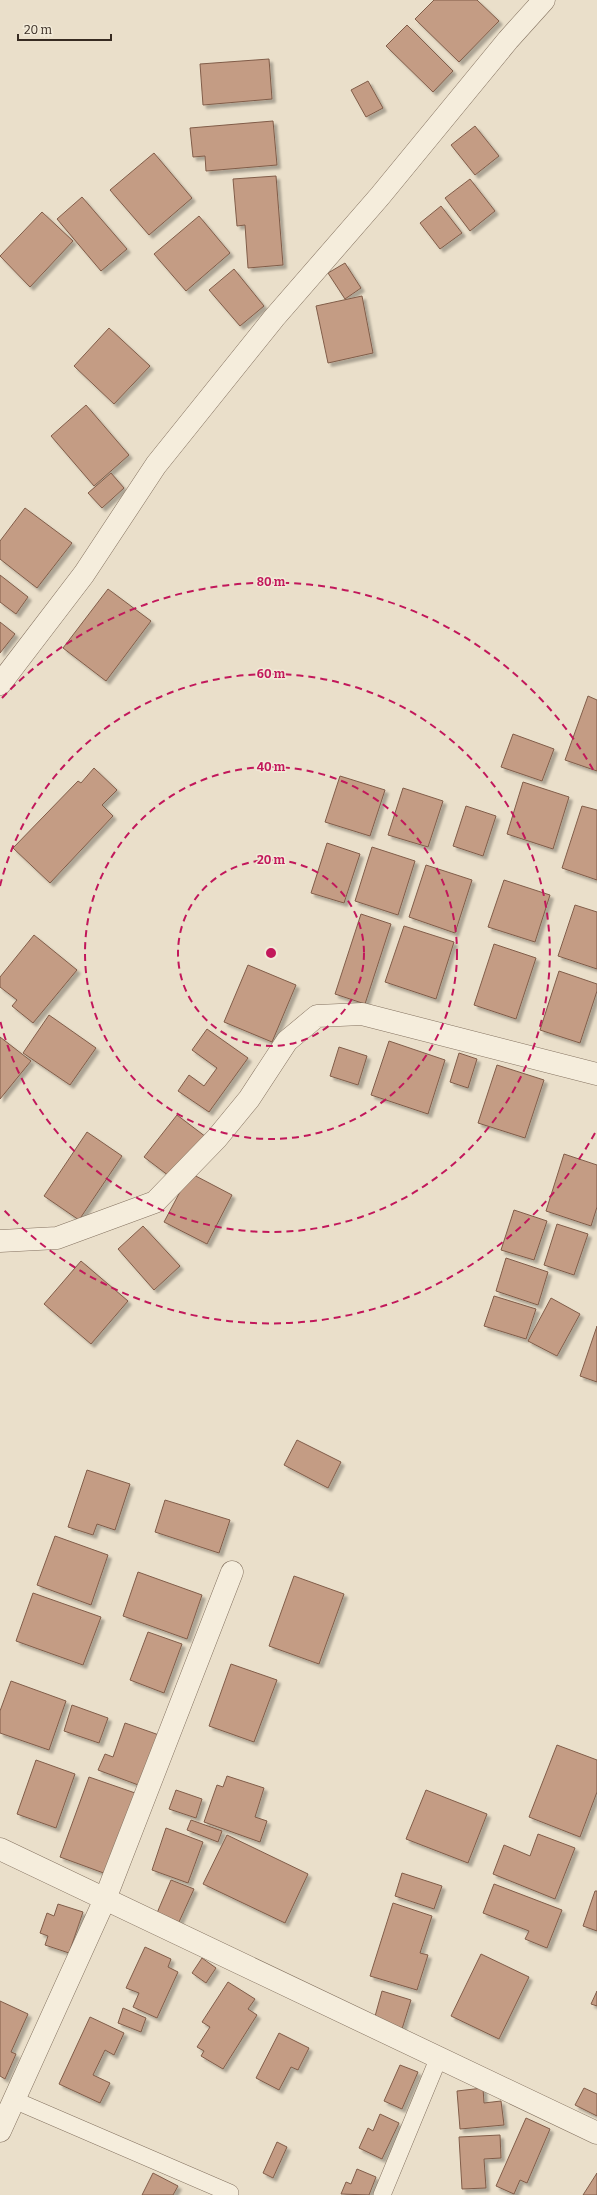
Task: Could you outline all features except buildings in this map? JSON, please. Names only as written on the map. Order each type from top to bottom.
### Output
[{"type":"street","points":[[0,684],[84,574],[156,465],[274,318],[380,196],[508,40],[544,0]]},
{"type":"street","points":[[0,1241],[57,1238],[155,1202],[217,1138],[250,1099],[287,1041],[317,1016],[362,1014],[597,1074]]},
{"type":"street","points":[[0,2131],[105,1899],[232,1572]]},
{"type":"street","points":[[0,1849],[597,2133]]},
{"type":"lane","points":[[382,2195],[439,2057]]},
{"type":"lane","points":[[14,2100],[230,2193]]}]
